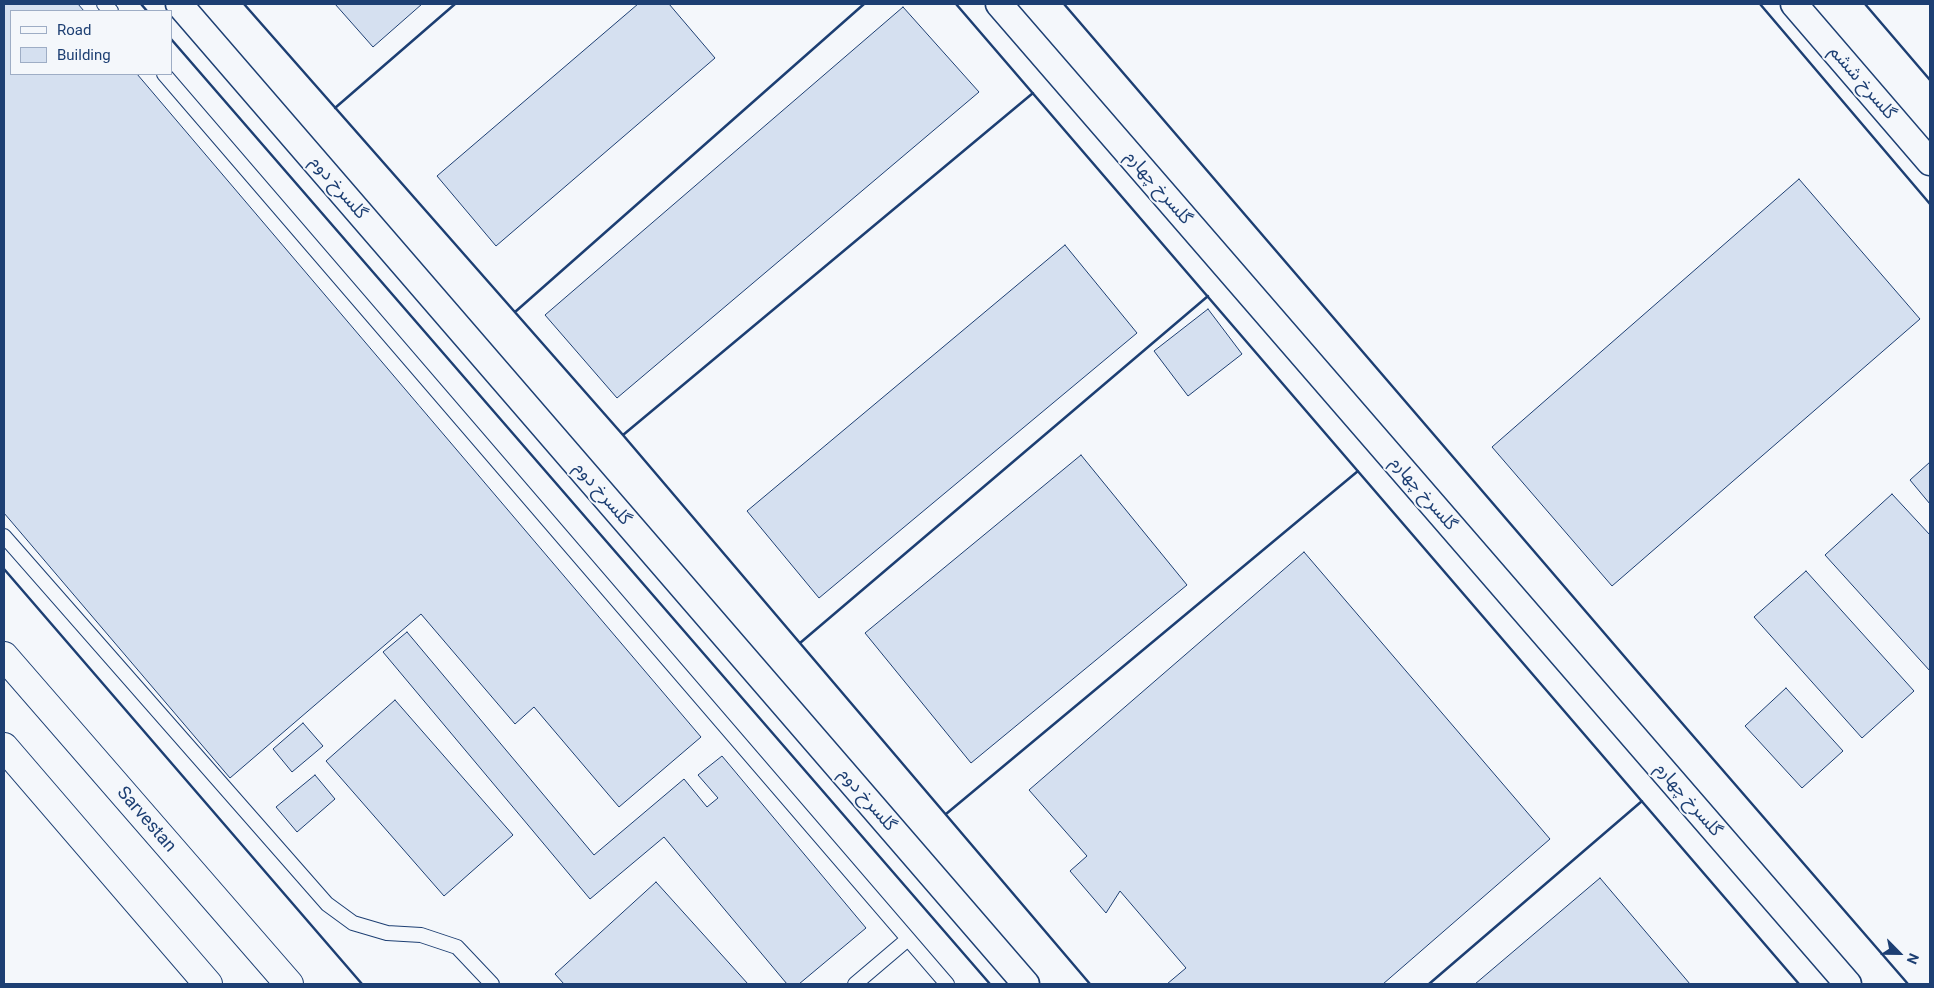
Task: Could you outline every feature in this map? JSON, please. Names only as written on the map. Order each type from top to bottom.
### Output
[{"type":"street","name":"گلسرخ دوم","points":[[179,4],[1026,984]]},
{"type":"street","name":"گلسرخ چهارم","points":[[999,4],[1848,984]]},
{"type":"street","name":"گلسرخ ششم","points":[[1794,4],[1930,162]]},
{"type":"street","name":"Sarvestan","points":[[4,656],[289,984]]},
{"type":"street","points":[[4,747],[208,984]]},
{"type":"lane","points":[[165,75],[947,984]]},
{"type":"lane","points":[[4,536],[327,904],[353,923],[387,933],[421,935],[457,947],[492,984]]},
{"type":"lane","points":[[855,984],[908,939]]},
{"type":"building","points":[[4,4],[78,4],[83,10],[10,10],[10,75],[138,75],[701,737],[619,807],[534,707],[515,724],[421,614],[230,778],[4,513]]},
{"type":"building","points":[[335,4],[422,4],[373,47]]},
{"type":"building","points":[[638,4],[669,4],[715,58],[496,246],[437,176]]},
{"type":"building","points":[[903,7],[979,92],[617,398],[545,315]]},
{"type":"building","points":[[1799,179],[1920,319],[1612,586],[1492,447]]},
{"type":"building","points":[[1065,245],[1137,333],[819,598],[747,511]]},
{"type":"building","points":[[1208,309],[1242,354],[1188,396],[1154,351]]},
{"type":"building","points":[[1081,455],[1187,585],[971,763],[865,633]]},
{"type":"building","points":[[1930,462],[1930,504],[1910,480]]},
{"type":"building","points":[[1892,494],[1930,535],[1930,671],[1825,555]]},
{"type":"building","points":[[1304,552],[1550,839],[1383,984],[1167,984],[1186,968],[1120,891],[1106,913],[1070,871],[1087,856],[1029,790]]},
{"type":"building","points":[[1806,571],[1914,691],[1862,738],[1754,617]]},
{"type":"building","points":[[407,632],[594,855],[684,779],[707,807],[718,798],[698,775],[722,756],[866,928],[799,984],[787,984],[664,837],[590,899],[383,652]]},
{"type":"building","points":[[1786,688],[1843,751],[1802,788],[1745,726]]},
{"type":"building","points":[[395,700],[513,835],[444,896],[326,761]]},
{"type":"building","points":[[303,723],[323,746],[292,772],[273,749]]},
{"type":"building","points":[[315,775],[335,799],[297,832],[276,807]]},
{"type":"building","points":[[1600,878],[1690,984],[1475,984]]},
{"type":"building","points":[[656,882],[748,984],[564,984],[555,974]]},
{"type":"wall","points":[[141,4],[146,10]]},
{"type":"wall","points":[[244,4],[623,435],[1090,984]]},
{"type":"wall","points":[[335,108],[455,4]]},
{"type":"wall","points":[[515,312],[864,4]]},
{"type":"wall","points":[[956,4],[1799,984]]},
{"type":"wall","points":[[1064,4],[1908,984]]},
{"type":"wall","points":[[1760,4],[1930,204]]},
{"type":"wall","points":[[1865,4],[1930,80]]},
{"type":"wall","points":[[172,40],[990,984]]},
{"type":"wall","points":[[623,435],[1033,93]]},
{"type":"wall","points":[[800,643],[1208,296]]},
{"type":"wall","points":[[946,814],[1358,471]]},
{"type":"wall","points":[[4,569],[362,984]]},
{"type":"wall","points":[[1429,984],[1642,801]]}]
